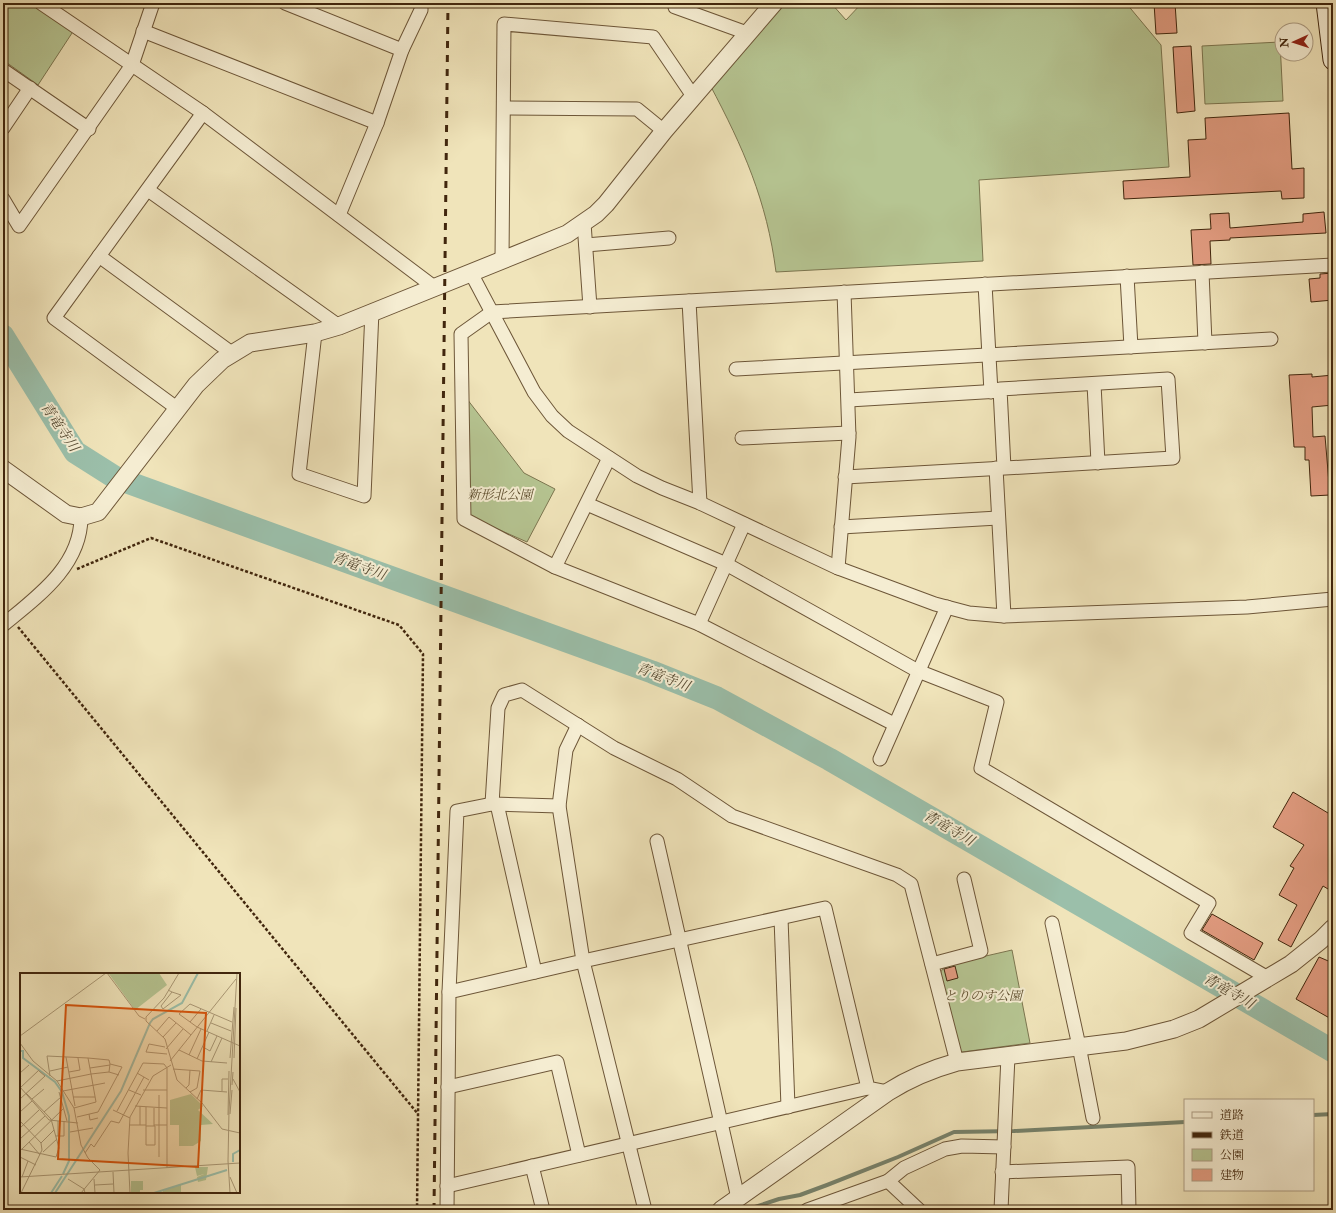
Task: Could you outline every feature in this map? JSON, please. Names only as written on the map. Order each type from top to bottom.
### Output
[{"type":"main road","points":[[1326,3],[1333,60]]},
{"type":"street","points":[[41,3],[203,113],[434,287]]},
{"type":"street","points":[[3,199],[19,226],[89,129],[132,65],[153,3]]},
{"type":"street","points":[[285,3],[304,6],[402,50]]},
{"type":"street","points":[[339,215],[377,123],[402,50],[421,10],[421,3]]},
{"type":"street","points":[[675,3],[675,7],[747,33]]},
{"type":"street","points":[[3,469],[66,514],[82,517],[98,512],[196,385],[222,360],[250,343],[315,333],[339,326],[372,311],[567,234],[584,223],[606,204],[693,96],[774,3]]},
{"type":"street","points":[[502,260],[504,24],[653,37],[693,96]]},
{"type":"street","points":[[143,31],[377,123]]},
{"type":"street","points":[[3,70],[89,129]]},
{"type":"street","points":[[3,128],[30,88]]},
{"type":"street","points":[[504,108],[637,109],[664,131]]},
{"type":"street","points":[[178,409],[54,318],[203,113]]},
{"type":"street","points":[[148,190],[339,326]]},
{"type":"street","points":[[584,223],[590,307]]},
{"type":"street","points":[[586,245],[669,238]]},
{"type":"street","points":[[99,256],[233,354]]},
{"type":"street","points":[[894,724],[699,624],[555,567],[464,519],[461,334],[492,312],[1333,265]]},
{"type":"street","points":[[1202,272],[1206,342]]},
{"type":"street","points":[[471,273],[534,392],[552,416],[568,430],[637,476],[700,503],[838,568],[947,607],[969,613],[1004,616],[1247,607],[1333,599]]},
{"type":"street","points":[[1127,276],[1131,347]]},
{"type":"street","points":[[984,284],[988,355],[995,391],[1000,468],[998,518],[1004,616]]},
{"type":"street","points":[[838,568],[849,433],[844,292]]},
{"type":"street","points":[[689,301],[700,503]]},
{"type":"street","points":[[315,333],[299,474],[364,496],[372,311]]},
{"type":"street","points":[[736,369],[1271,339]]},
{"type":"street","points":[[845,477],[1173,458],[1168,380],[1000,389],[995,391],[849,400]]},
{"type":"street","points":[[1094,384],[1098,463]]},
{"type":"street","points":[[742,438],[849,433]]},
{"type":"street","points":[[555,567],[609,458]]},
{"type":"street","points":[[587,504],[726,564],[918,671],[996,702],[980,768],[1209,903],[1191,933],[1268,978]]},
{"type":"street","points":[[7,622],[58,577],[70,559],[78,540],[82,517]]},
{"type":"street","points":[[841,527],[998,518]]},
{"type":"street","points":[[699,624],[744,524]]},
{"type":"street","points":[[880,759],[894,724],[947,607]]},
{"type":"street","points":[[535,972],[494,804],[498,708],[504,695],[522,690],[614,748],[677,779],[732,816],[897,875],[911,884],[957,1062]]},
{"type":"street","points":[[578,725],[566,750],[559,806],[584,961],[645,1210]]},
{"type":"street","points":[[447,1210],[448,992],[457,811],[494,804],[559,806]]},
{"type":"street","points":[[657,841],[738,1198]]},
{"type":"street","points":[[932,964],[981,951],[964,879]]},
{"type":"street","points":[[448,992],[825,908],[868,1088]]},
{"type":"street","points":[[781,918],[788,1107]]},
{"type":"street","points":[[1052,923],[1093,1118]]},
{"type":"street","points":[[721,1210],[888,1092],[926,1072],[957,1062],[1126,1041],[1151,1036],[1199,1019],[1253,987],[1307,952],[1333,928]]},
{"type":"street","points":[[1001,1210],[1008,1056]]},
{"type":"street","points":[[448,1087],[557,1062],[579,1155]]},
{"type":"street","points":[[448,1186],[868,1088],[888,1092]]},
{"type":"street","points":[[807,1210],[888,1181],[904,1168],[945,1149],[962,1146],[1004,1147]]},
{"type":"street","points":[[532,1166],[543,1210]]},
{"type":"street","points":[[1002,1172],[1128,1167],[1129,1210]]},
{"type":"street","points":[[888,1181],[919,1210]]},
{"type":"path","points":[[58,577],[151,538],[399,625],[423,654],[417,1210]]},
{"type":"path","points":[[7,622],[418,1114]]},
{"type":"green space","points":[[3,3],[32,3],[74,30],[38,85],[3,60]]},
{"type":"green space","points":[[780,3],[831,3],[846,20],[862,3],[1126,3],[1161,45],[1169,167],[979,180],[983,261],[776,272],[767,222],[752,175],[733,130],[710,85]]},
{"type":"green space","points":[[1274,42],[1274,62],[1281,62],[1283,101],[1205,104],[1202,46]]},
{"type":"green space","name":"新形北公園","points":[[467,399],[524,473],[555,489],[527,542],[468,516]]},
{"type":"green space","name":"とりのす公園","points":[[1012,950],[1030,1043],[962,1052],[957,1049],[940,976],[941,972],[945,967],[951,964]]},
{"type":"building","points":[[1154,3],[1175,3],[1177,33],[1156,34]]},
{"type":"building","points":[[1191,46],[1195,111],[1177,113],[1173,47]]},
{"type":"building","points":[[1289,113],[1292,169],[1304,168],[1304,198],[1282,199],[1281,191],[1124,199],[1123,181],[1190,177],[1188,140],[1206,139],[1205,118]]},
{"type":"building","points":[[1324,212],[1326,233],[1230,238],[1230,240],[1210,241],[1211,264],[1193,265],[1191,230],[1211,229],[1210,214],[1229,213],[1230,228],[1303,222],[1303,214]]},
{"type":"building","points":[[1333,273],[1333,300],[1311,302],[1309,279],[1320,278],[1320,274]]},
{"type":"building","points":[[1312,374],[1312,377],[1333,375],[1333,405],[1312,407],[1313,437],[1325,436],[1330,495],[1311,496],[1309,460],[1305,460],[1305,447],[1294,447],[1289,375]]},
{"type":"building","points":[[1293,792],[1333,816],[1333,892],[1323,886],[1291,947],[1278,940],[1297,905],[1279,895],[1294,868],[1290,866],[1304,845],[1273,827]]},
{"type":"building","points":[[1212,914],[1263,943],[1254,960],[1202,930]]},
{"type":"building","points":[[1319,957],[1333,963],[1333,1020],[1296,999]]},
{"type":"building","points":[[955,966],[958,978],[947,981],[944,969]]},
{"type":"waterway","name":"青竜寺川","points":[[3,336],[75,452],[116,478],[652,672],[717,698],[829,759],[1333,1051]]},
{"type":"waterway","points":[[1314,1115],[1333,1114]]},
{"type":"waterway","points":[[750,1210],[779,1199],[800,1195],[827,1185],[898,1157],[954,1132],[1014,1131],[1184,1122]]},
{"type":"railway","points":[[434,1210],[448,3]]}]
